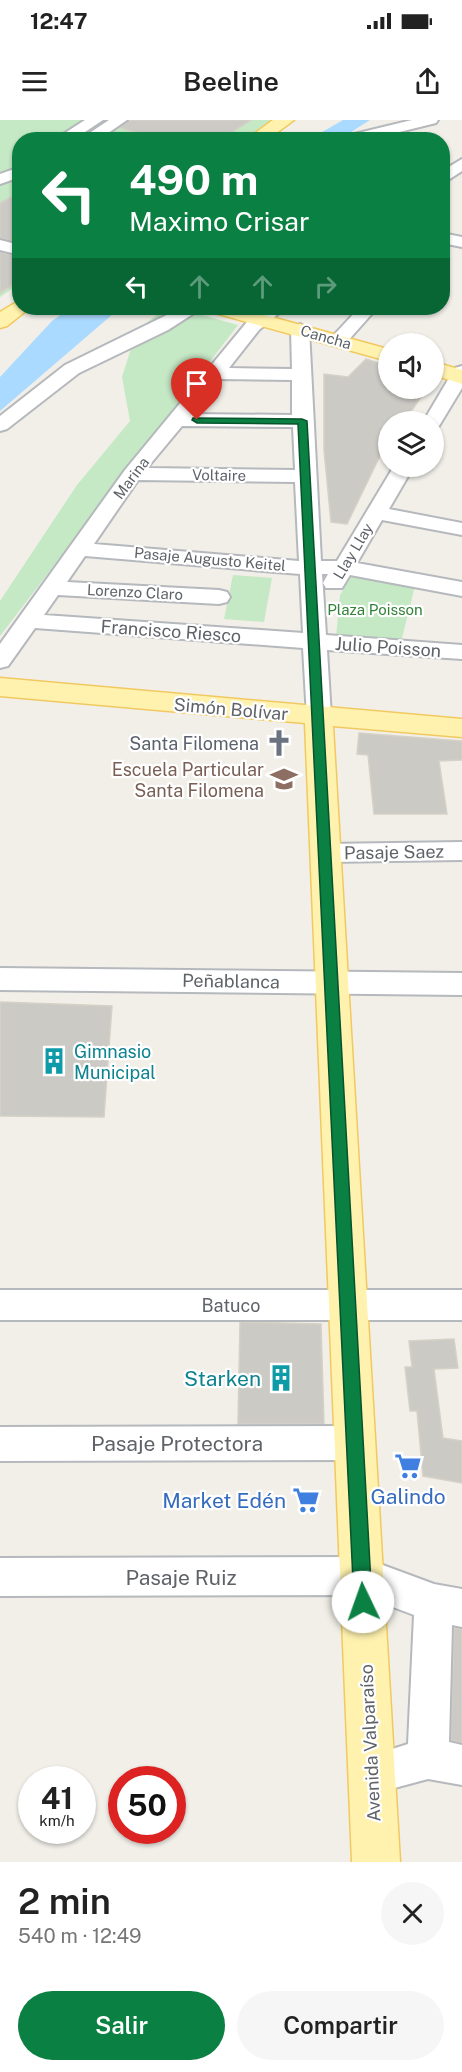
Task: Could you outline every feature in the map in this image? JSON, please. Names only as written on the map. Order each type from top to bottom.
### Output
[{"type":"main road","points":[[266,132],[285,120]]},
{"type":"main road","points":[[287,132],[305,120]]},
{"type":"main road","points":[[0,322],[12,312]]},
{"type":"main road","name":"Cancha","points":[[265,315],[300,329],[378,352]]},
{"type":"main road","points":[[444,371],[461,375]]},
{"type":"main road","name":"Simón Bolívar","points":[[0,687],[462,728]]},
{"type":"main road","name":"Avenida Valparaíso","points":[[319,717],[333,982],[346,1305],[376,1862]]},
{"type":"street","points":[[75,132],[96,120]]},
{"type":"street","points":[[100,132],[120,120]]},
{"type":"street","points":[[366,132],[384,120]]},
{"type":"street","points":[[382,132],[431,120]]},
{"type":"street","points":[[0,425],[72,369],[181,315]]},
{"type":"street","name":"Marina","points":[[0,661],[132,474],[214,373],[255,315]]},
{"type":"street","points":[[339,340],[362,315]]},
{"type":"street","name":"Avenida Valparaíso","points":[[300,329],[302,421],[319,717]]},
{"type":"street","points":[[214,373],[300,375]]},
{"type":"street","points":[[439,411],[461,375]]},
{"type":"street","points":[[176,420],[302,421]]},
{"type":"street","name":"Voltaire","points":[[132,474],[306,476]]},
{"type":"street","name":"Llay Llay","points":[[315,642],[328,594],[342,567],[398,477]]},
{"type":"street","points":[[376,513],[462,529]]},
{"type":"street","name":"Pasaje Augusto Keitel","points":[[78,549],[310,567],[342,567],[462,589]]},
{"type":"street","name":"Lorenzo Claro","points":[[51,588],[219,597]]},
{"type":"street","name":"Francisco Riesco","points":[[28,621],[315,642]]},
{"type":"street","name":"Julio Poisson","points":[[315,642],[462,652]]},
{"type":"street","name":"Pasaje Saez","points":[[326,853],[462,851]]},
{"type":"street","name":"Peñablanca","points":[[0,979],[462,984]]},
{"type":"street","name":"Batuco","points":[[0,1305],[462,1305]]},
{"type":"street","name":"Pasaje Protectora","points":[[0,1444],[354,1443]]},
{"type":"street","points":[[362,1576],[448,1606],[445,1762],[372,1774]]},
{"type":"street","name":"Pasaje Ruiz","points":[[0,1577],[362,1576]]},
{"type":"green space","points":[[0,120],[277,120],[258,132],[12,132],[12,289],[0,297]]},
{"type":"green space","points":[[157,315],[202,315],[238,325],[0,636],[0,601],[77,485],[130,421],[122,377],[137,330]]},
{"type":"green space","name":"Plaza Poisson","points":[[352,574],[415,586],[401,642],[336,637],[340,595]]},
{"type":"green space","points":[[233,575],[272,578],[264,622],[224,619]]},
{"type":"water","points":[[343,120],[370,120],[351,132],[322,132]]},
{"type":"water","points":[[60,315],[112,315],[0,411],[0,377]]},
{"type":"building","points":[[129,120],[251,120],[232,132],[135,132],[120,128]]},
{"type":"building","points":[[12,196],[12,241],[0,238],[0,203]]},
{"type":"building","points":[[0,252],[12,255],[12,285],[0,293]]},
{"type":"building","points":[[366,359],[378,363],[378,399],[420,399],[411,411],[378,411],[378,460],[347,524],[331,522],[324,450],[324,374],[348,377]]},
{"type":"building","points":[[359,733],[462,741],[462,760],[439,761],[447,814],[374,814],[368,755],[357,754]]},
{"type":"building","name":"Gimnasio Municipal","points":[[0,1002],[112,1006],[104,1117],[0,1116]]},
{"type":"building","name":"Starken","points":[[240,1322],[321,1324],[324,1424],[238,1424]]},
{"type":"building","points":[[454,1339],[458,1368],[434,1369],[443,1438],[462,1441],[462,1483],[423,1476],[417,1411],[410,1411],[405,1367],[412,1367],[409,1341]]},
{"type":"building","points":[[454,1628],[462,1629],[462,1743],[451,1740]]},
{"type":"place","name":"Santa Filomena","points":[[279,743]]},
{"type":"place","name":"Escuela Particular Santa Filomena","points":[[284,779]]},
{"type":"place","name":"Gimnasio Municipal","points":[[54,1061]]},
{"type":"place","name":"Starken","points":[[281,1378]]},
{"type":"place","name":"Galindo","points":[[408,1466]]},
{"type":"place","name":"Market Edén","points":[[306,1500]]},
{"type":"route","points":[[197,420],[302,421],[333,982],[348,1335],[363,1602]]}]
